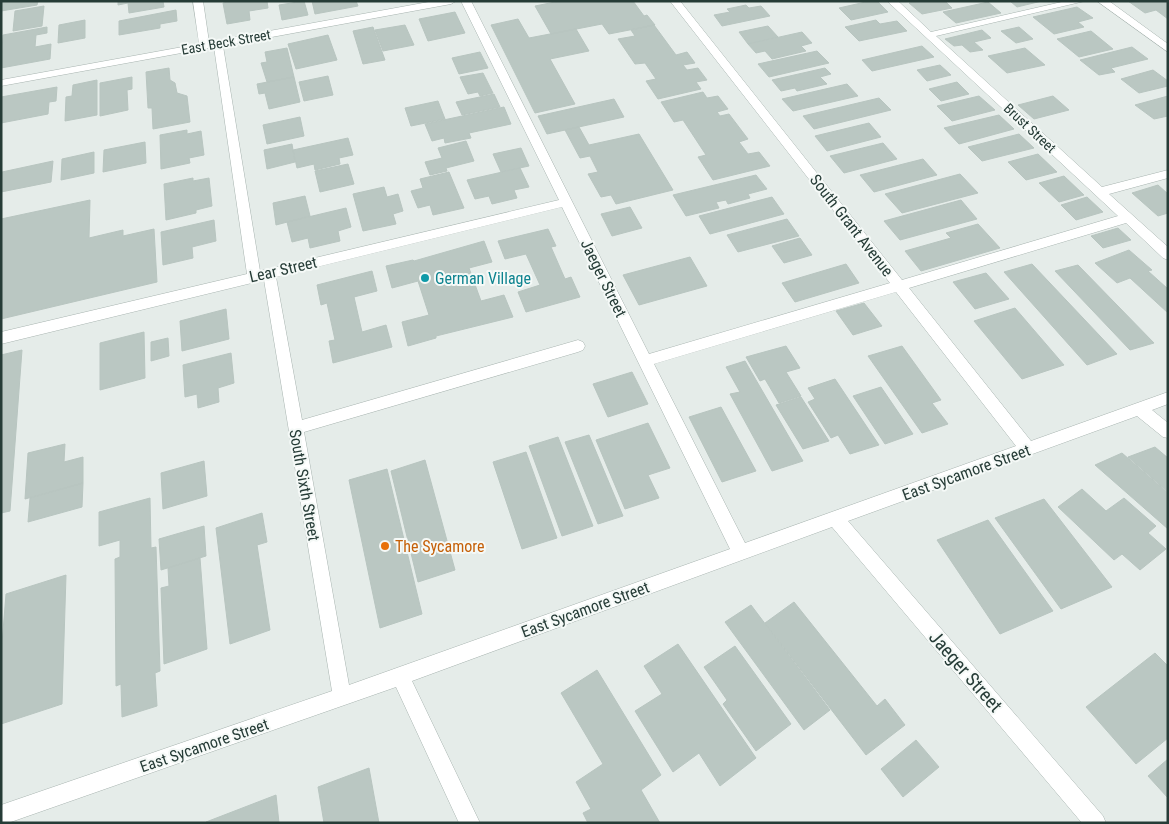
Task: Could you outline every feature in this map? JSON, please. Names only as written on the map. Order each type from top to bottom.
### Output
[{"type":"street","points":[[198,1],[204,46]]},
{"type":"street","name":"East Beck Street","points":[[1,83],[204,46],[400,6],[451,1]]},
{"type":"street","name":"Jaeger Street","points":[[466,1],[741,554]]},
{"type":"street","name":"South Grant Avenue","points":[[676,1],[1028,449]]},
{"type":"street","name":"Brust Street","points":[[892,1],[1168,255]]},
{"type":"street","points":[[929,35],[1080,1]]},
{"type":"street","points":[[1102,1],[1168,49]]},
{"type":"street","name":"South Sixth Street","points":[[218,43],[261,275],[296,428],[342,697]]},
{"type":"street","points":[[1100,192],[1168,174]]},
{"type":"street","name":"Lear Street","points":[[1,338],[566,202]]},
{"type":"street","points":[[645,362],[1128,218]]},
{"type":"street","points":[[296,428],[578,346]]},
{"type":"street","name":"East Sycamore Street","points":[[12,816],[741,554],[1168,398]]},
{"type":"street","points":[[1139,408],[1168,432]]},
{"type":"street","name":"Jaeger Street","points":[[836,519],[1096,823]]},
{"type":"street","points":[[400,675],[470,823]]},
{"type":"building","points":[[2,1],[38,1],[37,5],[1,11]]},
{"type":"building","points":[[118,1],[163,1],[164,7],[129,13],[128,3],[118,5]]},
{"type":"building","points":[[233,1],[267,1],[268,8],[249,11],[250,20],[227,24],[223,3]]},
{"type":"building","points":[[304,1],[308,15],[282,20],[279,5]]},
{"type":"building","points":[[312,1],[356,1],[358,6],[315,14]]},
{"type":"building","points":[[560,1],[633,1],[644,16],[647,15],[655,25],[609,34],[602,24],[551,34],[535,6]]},
{"type":"building","points":[[877,1],[888,12],[851,20],[839,8]]},
{"type":"building","points":[[945,1],[952,8],[922,14],[909,3]]},
{"type":"building","points":[[1010,1],[1042,1],[1017,7]]},
{"type":"building","points":[[1128,1],[1168,1],[1168,19],[1156,10],[1145,13]]},
{"type":"building","points":[[988,2],[1001,13],[956,23],[943,12]]},
{"type":"building","points":[[746,5],[749,8],[761,6],[770,16],[722,26],[714,15],[730,12],[727,9]]},
{"type":"building","points":[[44,6],[42,26],[13,31],[15,11]]},
{"type":"building","points":[[1077,7],[1093,18],[1078,22],[1084,27],[1054,34],[1033,17]]},
{"type":"building","points":[[176,10],[177,21],[160,24],[160,28],[119,35],[119,21]]},
{"type":"building","points":[[455,12],[465,33],[428,41],[419,19]]},
{"type":"building","points":[[518,19],[529,38],[576,29],[589,51],[550,59],[575,104],[535,113],[491,25]]},
{"type":"building","points":[[85,20],[85,38],[58,43],[59,25]]},
{"type":"building","points":[[876,20],[880,24],[897,21],[907,31],[859,41],[845,27]]},
{"type":"building","points":[[405,25],[414,45],[383,51],[375,30]]},
{"type":"building","points":[[654,25],[676,55],[687,52],[695,63],[683,65],[687,70],[698,68],[707,80],[696,82],[701,89],[658,99],[646,81],[656,79],[645,63],[635,64],[618,39],[635,36],[631,30]]},
{"type":"building","points":[[768,26],[778,37],[748,44],[739,32]]},
{"type":"building","points":[[47,27],[47,33],[36,35],[35,47],[51,44],[50,59],[1,68],[3,35]]},
{"type":"building","points":[[373,27],[385,60],[363,64],[353,31]]},
{"type":"building","points":[[1019,27],[1033,39],[1016,43],[1001,31]]},
{"type":"building","points":[[982,30],[991,38],[974,42],[983,50],[970,52],[962,45],[954,46],[945,39]]},
{"type":"building","points":[[1091,31],[1113,49],[1079,57],[1057,39]]},
{"type":"building","points":[[802,32],[812,43],[801,46],[806,51],[772,59],[765,51],[756,53],[748,44]]},
{"type":"building","points":[[328,35],[337,60],[296,69],[288,44]]},
{"type":"building","points":[[922,46],[934,57],[872,71],[862,60]]},
{"type":"building","points":[[1132,47],[1148,59],[1111,68],[1115,72],[1099,75],[1080,60]]},
{"type":"building","points":[[287,48],[294,77],[267,82],[261,63],[267,62],[265,52]]},
{"type":"building","points":[[1025,48],[1045,65],[1007,73],[988,56]]},
{"type":"building","points":[[817,51],[829,63],[769,77],[758,64]]},
{"type":"building","points":[[480,52],[488,68],[459,74],[452,58]]},
{"type":"building","points":[[940,65],[951,75],[927,81],[917,70]]},
{"type":"building","points":[[169,68],[170,80],[175,83],[177,93],[187,96],[190,122],[153,129],[152,108],[148,108],[146,72]]},
{"type":"building","points":[[825,68],[831,74],[820,77],[827,84],[797,91],[795,88],[781,91],[772,80]]},
{"type":"building","points":[[1153,70],[1168,81],[1168,86],[1139,93],[1121,79]]},
{"type":"building","points":[[483,73],[493,93],[480,96],[478,92],[468,94],[460,77]]},
{"type":"building","points":[[328,76],[333,95],[304,101],[299,82]]},
{"type":"building","points":[[132,77],[132,89],[127,90],[128,110],[100,116],[100,83]]},
{"type":"building","points":[[294,77],[300,102],[269,109],[265,93],[259,94],[257,84]]},
{"type":"building","points":[[97,80],[97,115],[65,121],[66,97],[72,96],[73,85]]},
{"type":"building","points":[[957,82],[969,94],[941,101],[929,89]]},
{"type":"building","points":[[847,84],[858,96],[793,111],[782,99]]},
{"type":"building","points":[[57,87],[56,101],[49,102],[48,114],[1,123],[1,97]]},
{"type":"building","points":[[703,92],[707,98],[718,96],[728,109],[717,112],[720,116],[729,114],[748,139],[739,142],[748,154],[759,152],[770,166],[713,180],[698,157],[706,155],[683,120],[674,122],[661,102]]},
{"type":"building","points":[[494,94],[500,107],[462,115],[456,102]]},
{"type":"building","points":[[979,96],[995,110],[952,121],[937,106]]},
{"type":"building","points":[[1053,96],[1069,110],[1034,119],[1018,105]]},
{"type":"building","points":[[1168,96],[1168,116],[1154,119],[1135,105]]},
{"type":"building","points":[[879,98],[891,110],[814,129],[803,116]]},
{"type":"building","points":[[614,99],[624,117],[547,134],[538,116]]},
{"type":"building","points":[[438,101],[445,119],[411,126],[405,108]]},
{"type":"building","points":[[504,107],[511,124],[469,133],[471,138],[445,143],[444,138],[432,141],[425,124]]},
{"type":"building","points":[[999,115],[1014,129],[959,144],[944,128]]},
{"type":"building","points":[[300,117],[304,136],[267,144],[263,125]]},
{"type":"building","points":[[869,123],[881,137],[827,151],[815,136]]},
{"type":"building","points":[[579,127],[589,145],[639,134],[673,190],[616,204],[611,195],[601,197],[588,174],[598,172],[590,156],[580,158],[565,130]]},
{"type":"building","points":[[187,130],[187,134],[201,131],[204,155],[189,158],[190,163],[161,169],[160,135]]},
{"type":"building","points":[[1019,134],[1034,148],[982,161],[968,147]]},
{"type":"building","points":[[348,138],[353,155],[339,158],[340,164],[315,170],[314,164],[297,168],[293,150]]},
{"type":"building","points":[[466,141],[474,161],[446,168],[447,171],[430,175],[425,162],[442,158],[438,148]]},
{"type":"building","points":[[145,142],[146,163],[103,172],[104,150]]},
{"type":"building","points":[[883,143],[897,159],[844,173],[830,156]]},
{"type":"building","points":[[292,144],[295,162],[267,169],[264,150]]},
{"type":"building","points":[[521,148],[529,166],[501,172],[493,154]]},
{"type":"building","points":[[94,152],[94,173],[61,180],[62,159]]},
{"type":"building","points":[[1038,154],[1057,172],[1026,180],[1008,162]]},
{"type":"building","points":[[923,159],[937,175],[874,192],[860,175]]},
{"type":"building","points":[[53,161],[51,182],[1,192],[2,172]]},
{"type":"building","points":[[348,164],[354,184],[320,192],[315,171]]},
{"type":"building","points":[[520,168],[529,187],[514,190],[517,198],[492,204],[489,196],[475,199],[467,180]]},
{"type":"building","points":[[449,172],[464,208],[433,215],[430,205],[418,208],[411,191],[423,188],[420,179]]},
{"type":"building","points":[[960,174],[978,193],[902,213],[885,194]]},
{"type":"building","points":[[756,175],[767,189],[748,194],[750,198],[728,204],[726,200],[716,202],[719,208],[686,216],[673,195]]},
{"type":"building","points":[[1064,176],[1084,195],[1059,202],[1039,183]]},
{"type":"building","points":[[193,178],[193,181],[209,178],[212,206],[196,210],[196,213],[166,220],[164,184]]},
{"type":"building","points":[[1158,185],[1168,194],[1168,213],[1158,216],[1132,193]]},
{"type":"building","points":[[384,187],[387,197],[398,194],[403,211],[393,214],[396,224],[363,231],[353,194]]},
{"type":"building","points":[[305,196],[310,216],[276,225],[273,203]]},
{"type":"building","points":[[772,197],[784,214],[710,234],[699,216]]},
{"type":"building","points":[[1087,197],[1103,212],[1076,220],[1061,205]]},
{"type":"building","points":[[90,200],[89,238],[123,230],[123,236],[154,229],[157,282],[1,319],[1,219]]},
{"type":"building","points":[[961,200],[977,219],[900,240],[884,221]]},
{"type":"building","points":[[630,207],[642,228],[612,236],[601,214]]},
{"type":"building","points":[[346,208],[351,227],[338,231],[340,241],[310,248],[308,238],[292,242],[287,222]]},
{"type":"building","points":[[787,219],[799,236],[738,252],[727,235]]},
{"type":"building","points":[[214,220],[216,241],[192,247],[193,258],[163,265],[161,232]]},
{"type":"building","points":[[978,224],[1000,248],[921,271],[905,251],[951,238],[946,233]]},
{"type":"building","points":[[1118,228],[1131,240],[1103,248],[1091,236]]},
{"type":"building","points":[[548,229],[556,246],[551,247],[565,279],[571,277],[580,297],[526,312],[518,292],[540,285],[526,254],[505,259],[498,241]]},
{"type":"building","points":[[800,238],[812,255],[784,263],[772,246]]},
{"type":"building","points":[[484,241],[492,262],[469,268],[481,301],[504,295],[513,317],[436,336],[436,338],[408,346],[402,322],[429,315],[418,281],[392,288],[386,266],[414,261]]},
{"type":"building","points":[[1129,250],[1152,270],[1148,271],[1168,289],[1168,313],[1130,278],[1117,283],[1095,263]]},
{"type":"building","points":[[690,257],[707,286],[639,305],[623,275]]},
{"type":"building","points":[[846,264],[859,283],[795,302],[782,283]]},
{"type":"building","points":[[1032,264],[1117,354],[1087,365],[1004,272]]},
{"type":"building","points":[[1078,265],[1154,343],[1130,350],[1055,271]]},
{"type":"building","points":[[372,271],[377,291],[354,297],[362,332],[386,325],[392,347],[333,363],[329,341],[335,340],[327,303],[321,305],[317,285]]},
{"type":"building","points":[[986,273],[1009,299],[975,309],[953,282]]},
{"type":"building","points":[[864,303],[882,326],[853,335],[836,311]]},
{"type":"building","points":[[1015,308],[1064,365],[1022,379],[974,321]]},
{"type":"building","points":[[226,309],[229,339],[182,351],[180,321]]},
{"type":"building","points":[[144,332],[145,378],[100,390],[100,343]]},
{"type":"building","points":[[168,338],[169,356],[151,361],[151,342]]},
{"type":"building","points":[[786,346],[800,368],[786,372],[801,396],[779,403],[765,379],[760,381],[746,357]]},
{"type":"building","points":[[902,346],[941,400],[932,403],[948,424],[922,433],[868,356]]},
{"type":"building","points":[[22,350],[10,511],[1,513],[1,355]]},
{"type":"building","points":[[231,353],[234,383],[218,388],[219,402],[198,408],[197,394],[185,397],[183,365]]},
{"type":"building","points":[[745,361],[803,461],[772,471],[730,394],[740,392],[726,367]]},
{"type":"building","points":[[632,372],[648,404],[608,417],[593,384]]},
{"type":"building","points":[[835,379],[879,445],[850,454],[838,435],[831,438],[808,402],[815,399],[808,388]]},
{"type":"building","points":[[881,387],[913,434],[885,444],[853,396]]},
{"type":"building","points":[[801,397],[829,441],[803,449],[776,405]]},
{"type":"building","points":[[721,407],[756,471],[722,482],[689,417]]},
{"type":"building","points":[[648,423],[670,468],[648,475],[659,498],[625,509],[596,440]]},
{"type":"building","points":[[589,435],[623,516],[598,524],[565,442]]},
{"type":"building","points":[[558,437],[593,526],[562,536],[529,446]]},
{"type":"building","points":[[65,444],[64,462],[83,457],[83,483],[25,499],[28,453]]},
{"type":"building","points":[[1155,447],[1168,458],[1168,492],[1128,457]]},
{"type":"building","points":[[526,452],[557,538],[522,549],[493,462]]},
{"type":"building","points":[[1122,453],[1168,493],[1168,529],[1095,465]]},
{"type":"building","points":[[425,460],[455,570],[418,582],[391,471]]},
{"type":"building","points":[[204,461],[207,496],[163,509],[161,473]]},
{"type":"building","points":[[387,469],[422,614],[380,628],[349,480]]},
{"type":"building","points":[[83,483],[82,507],[28,522],[30,498]]},
{"type":"building","points":[[1082,489],[1106,511],[1124,498],[1156,526],[1148,533],[1166,549],[1140,570],[1122,554],[1114,560],[1058,507]]},
{"type":"building","points":[[150,498],[151,548],[156,547],[160,671],[155,673],[157,706],[122,717],[121,684],[116,686],[115,559],[120,557],[120,540],[99,546],[99,512]]},
{"type":"building","points":[[1044,499],[1112,587],[1061,609],[995,518]]},
{"type":"building","points":[[262,513],[267,542],[257,545],[270,630],[230,644],[216,528]]},
{"type":"building","points":[[988,520],[1053,611],[1000,634],[937,540]]},
{"type":"building","points":[[204,526],[206,556],[161,570],[159,539]]},
{"type":"building","points":[[200,558],[207,649],[164,664],[161,588],[169,586],[168,568]]},
{"type":"building","points":[[66,575],[62,704],[1,724],[1,656],[6,594]]},
{"type":"building","points":[[794,602],[877,706],[885,699],[905,725],[866,755],[765,623]]},
{"type":"building","points":[[751,605],[830,710],[804,730],[725,622]]},
{"type":"building","points":[[678,644],[756,758],[720,786],[699,753],[673,772],[635,711],[662,694],[644,666]]},
{"type":"building","points":[[735,646],[791,724],[756,751],[723,704],[727,700],[704,667]]},
{"type":"building","points":[[1155,653],[1168,666],[1168,738],[1136,764],[1086,707]]},
{"type":"building","points":[[597,670],[661,775],[641,790],[660,823],[588,823],[583,813],[591,809],[576,782],[603,764],[561,693]]},
{"type":"building","points":[[916,740],[939,767],[903,797],[881,769]]},
{"type":"building","points":[[1168,759],[1168,798],[1148,776]]},
{"type":"building","points":[[369,768],[379,823],[324,823],[318,787]]},
{"type":"building","points":[[276,795],[279,823],[206,823],[206,822]]},
{"type":"place","name":"German Village","points":[[425,278]]},
{"type":"place","name":"The Sycamore","points":[[385,546]]}]
